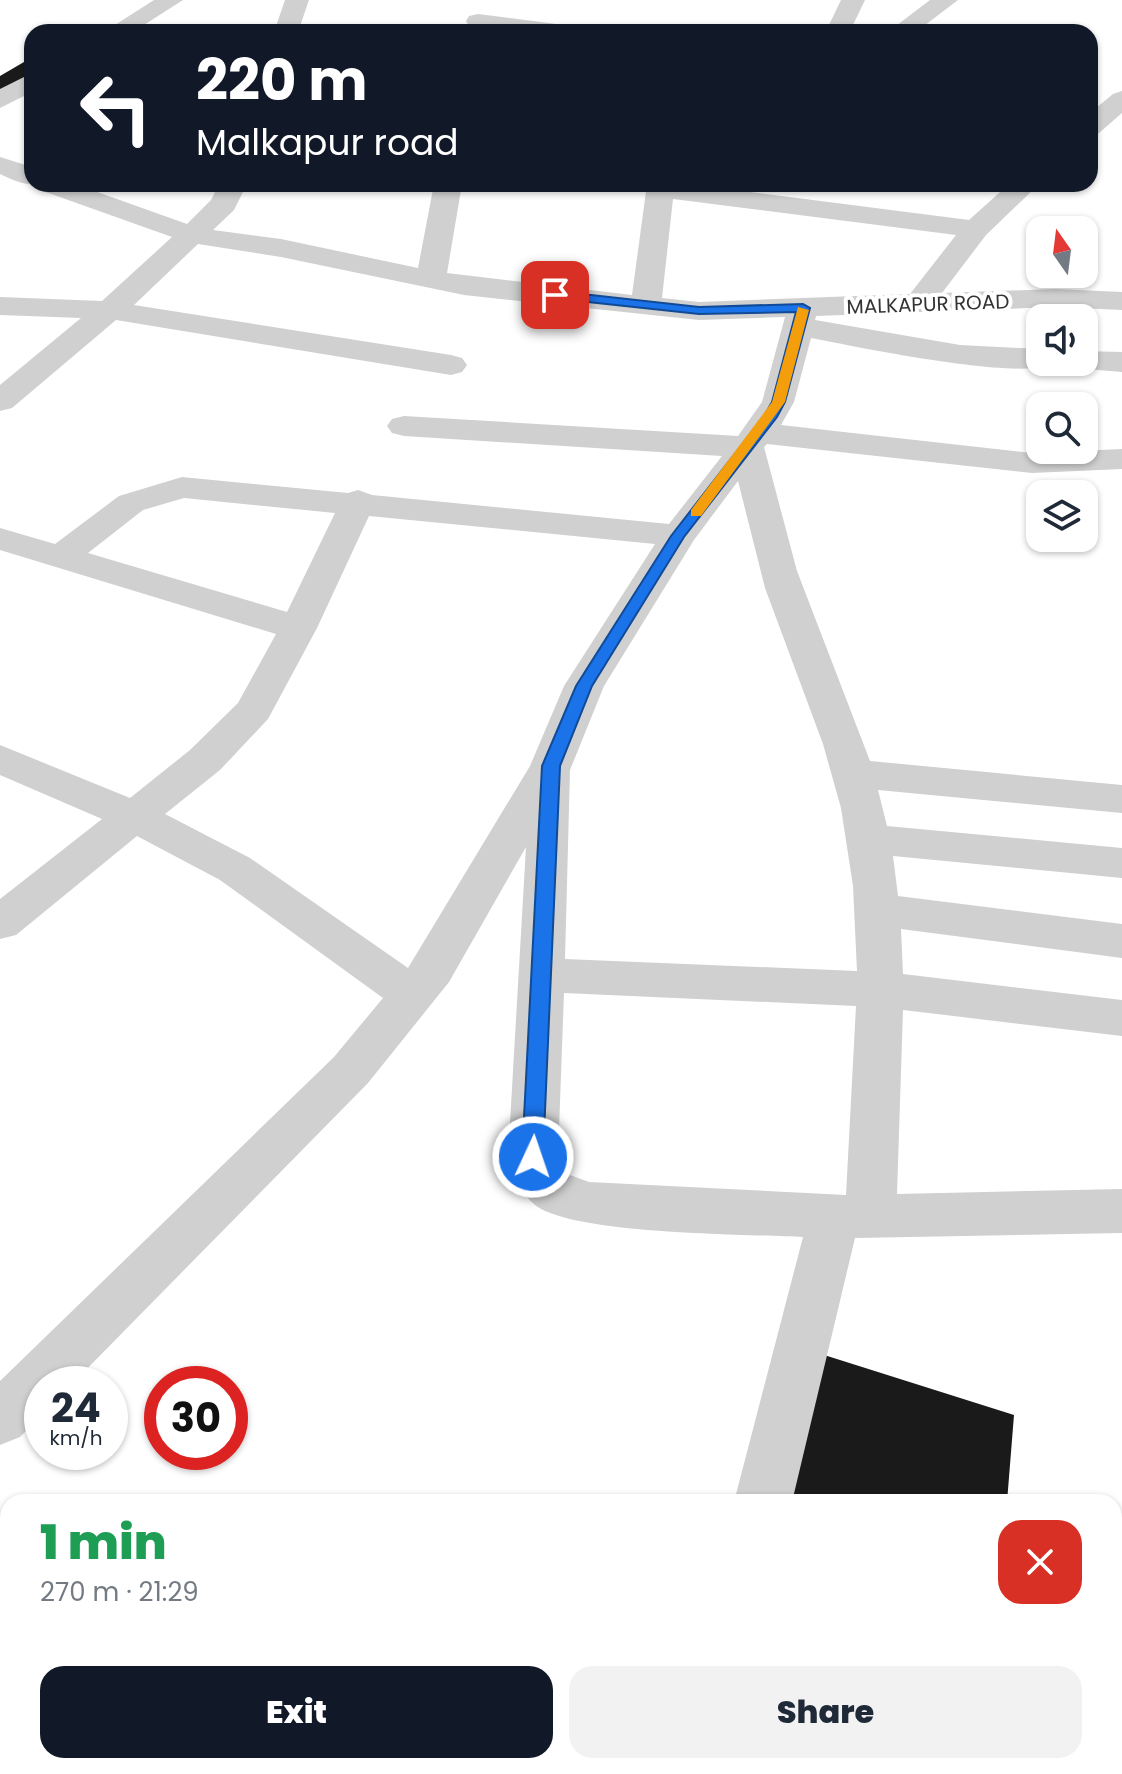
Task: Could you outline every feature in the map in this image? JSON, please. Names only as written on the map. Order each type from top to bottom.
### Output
[{"type":"street","points":[[130,24],[171,0]]},
{"type":"street","points":[[289,24],[297,0]]},
{"type":"street","points":[[841,24],[853,0]]},
{"type":"street","points":[[912,24],[946,0]]},
{"type":"street","points":[[479,18],[515,24]]},
{"type":"street","points":[[0,100],[24,86]]},
{"type":"street","points":[[1098,121],[1121,102]]},
{"type":"street","points":[[0,142],[24,150]]},
{"type":"street","points":[[0,165],[24,174]]},
{"type":"street","points":[[78,192],[200,227]]},
{"type":"street","points":[[132,192],[200,227]]},
{"type":"street","points":[[0,401],[110,310],[224,204],[229,192]]},
{"type":"street","points":[[431,279],[447,192]]},
{"type":"street","points":[[646,305],[659,192]]},
{"type":"street","points":[[704,192],[976,229]]},
{"type":"street","points":[[917,305],[976,229],[1016,192]]},
{"type":"street","name":"MALKAPUR ROAD","points":[[200,227],[259,247],[281,248],[431,279],[699,311],[801,317],[917,305],[1055,298],[1122,301]]},
{"type":"street","points":[[0,306],[110,310],[451,365]]},
{"type":"street","points":[[0,1419],[351,1070],[433,970],[551,766],[584,686],[678,536],[778,402],[801,317],[960,355],[1026,358]]},
{"type":"street","points":[[1098,361],[1122,362]]},
{"type":"street","points":[[404,426],[752,440],[1032,463],[1122,459]]},
{"type":"street","points":[[752,440],[782,583],[852,773],[869,839],[877,910],[878,989],[852,1216],[765,1494]]},
{"type":"street","points":[[60,557],[131,503],[164,490],[182,487],[358,501],[678,536]]},
{"type":"street","points":[[0,923],[205,760],[254,710],[298,628],[358,501]]},
{"type":"street","points":[[0,539],[298,628]]},
{"type":"street","points":[[0,759],[136,817],[235,869],[413,995]]},
{"type":"street","points":[[551,766],[533,1157],[541,1181],[560,1196],[589,1203],[852,1216],[1122,1211]]},
{"type":"street","points":[[852,773],[1122,799]]},
{"type":"street","points":[[869,839],[1122,863]]},
{"type":"street","points":[[877,910],[1122,941]]},
{"type":"street","points":[[541,975],[878,989],[1122,1018]]},
{"type":"building","points":[[24,62],[24,84],[0,98],[0,76]]},
{"type":"building","points":[[802,1348],[1014,1415],[1008,1494],[765,1494]]},
{"type":"slow traffic","points":[[696,513],[770,417],[778,402],[803,310]]},
{"type":"route","points":[[533,1157],[551,766],[584,686],[678,536],[770,417],[778,402],[803,308],[699,311],[555,295]]}]
